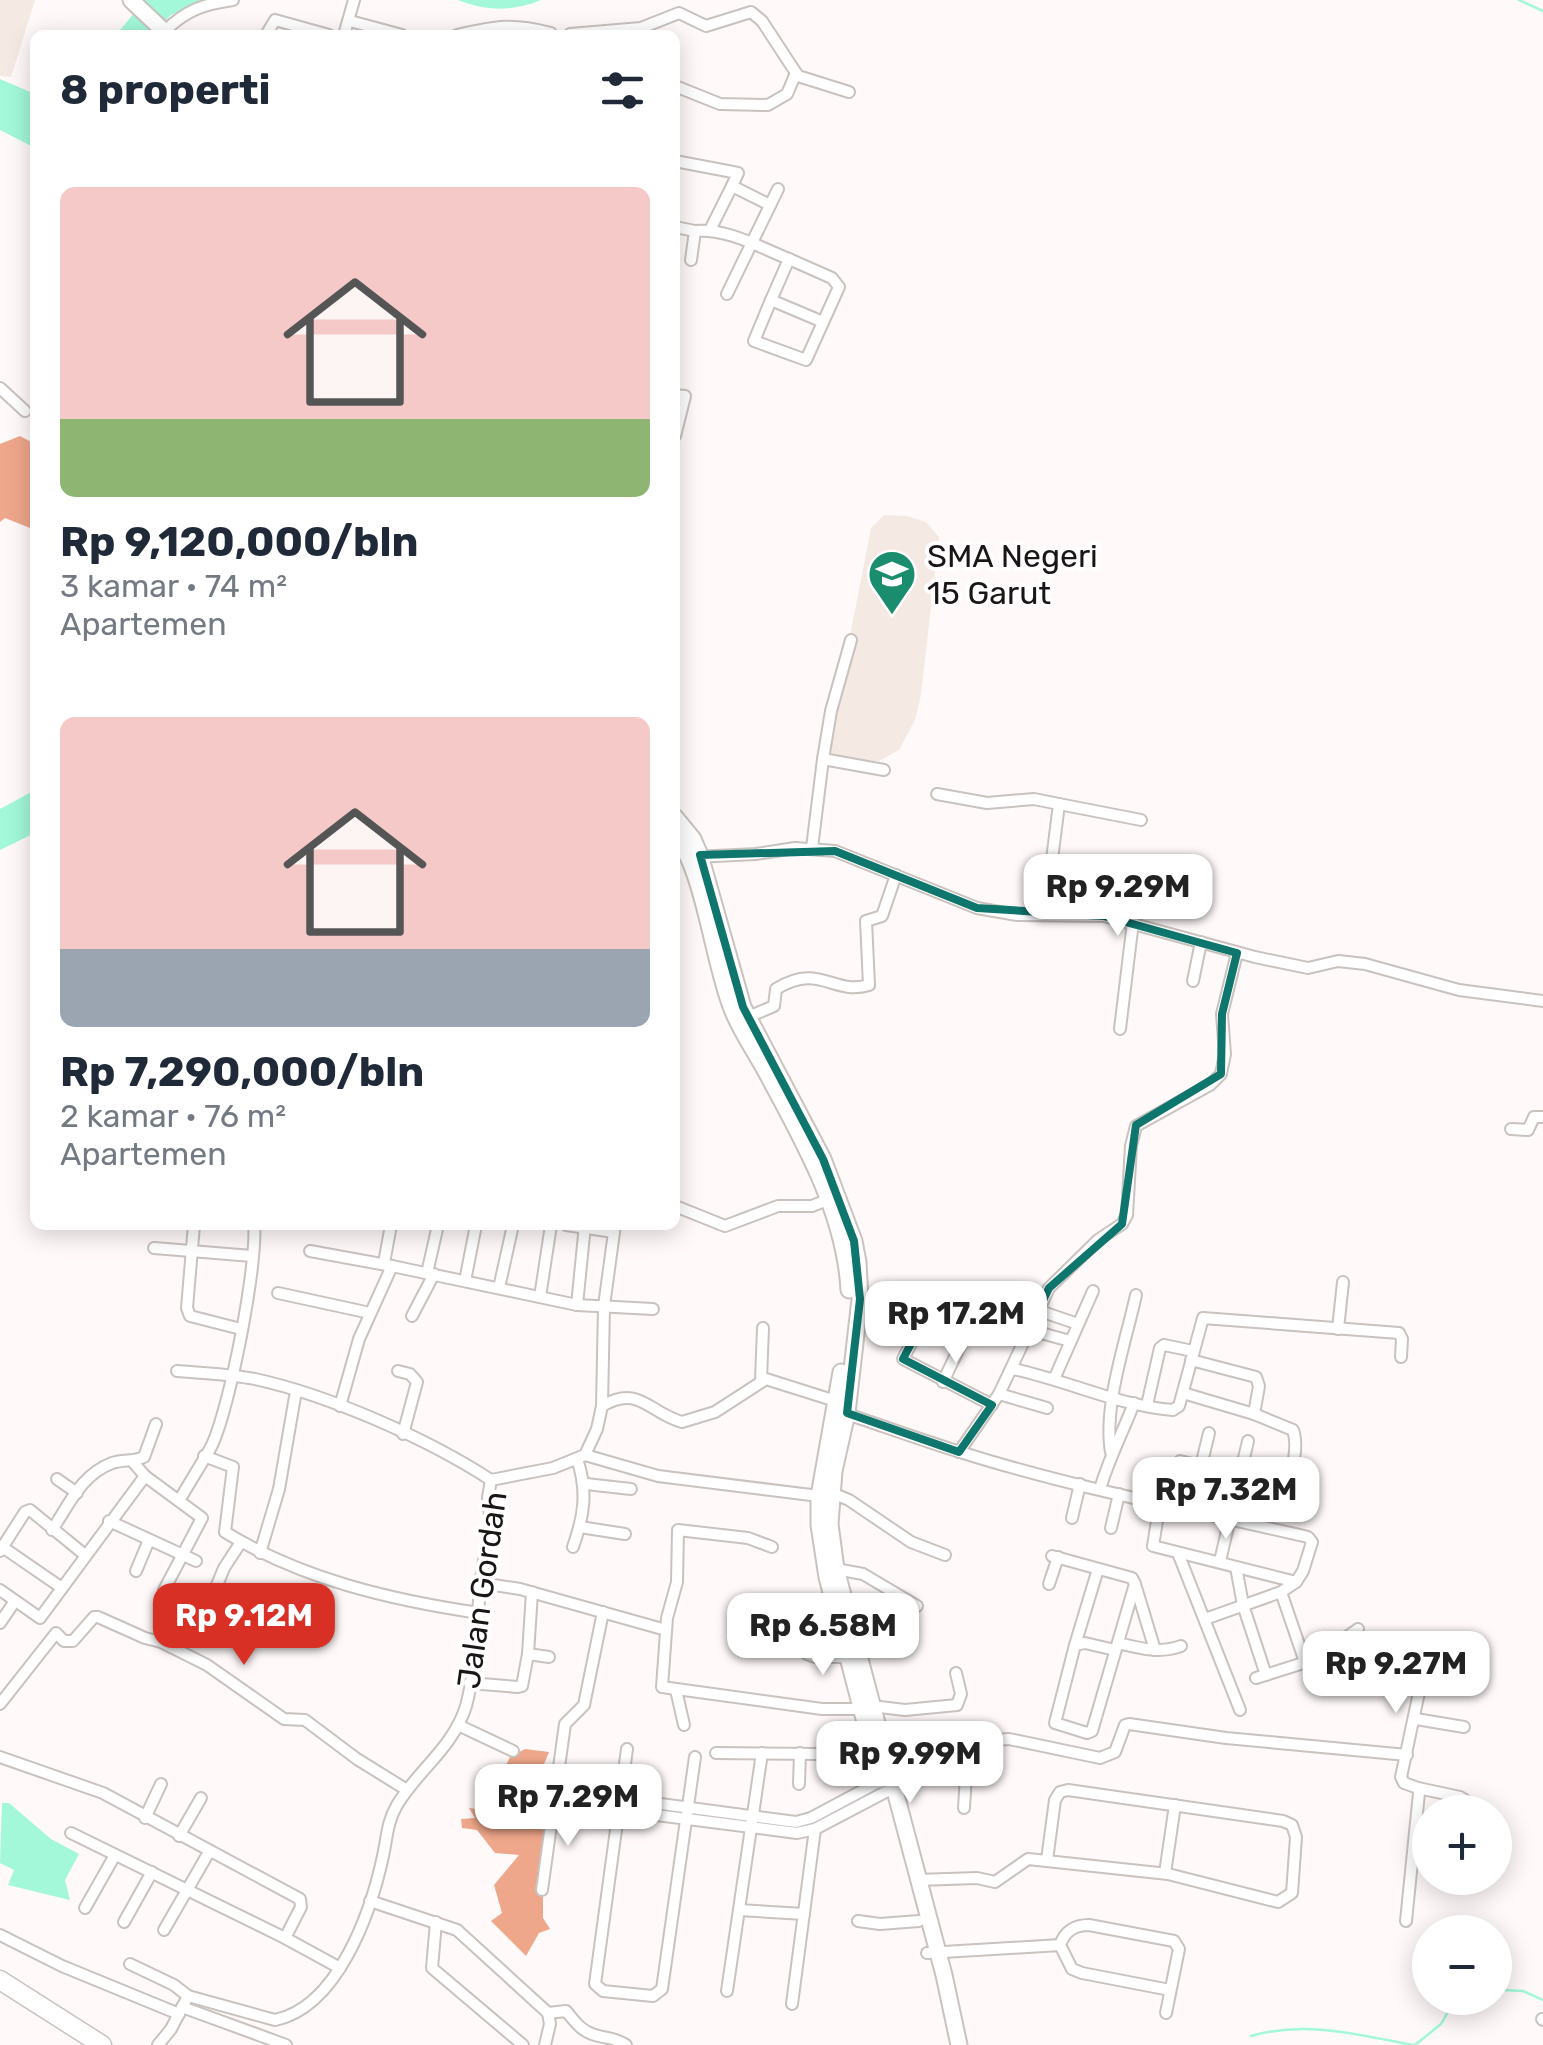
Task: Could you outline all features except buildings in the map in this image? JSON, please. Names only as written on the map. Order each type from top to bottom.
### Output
[{"type":"main road","points":[[138,2],[169,28]]},
{"type":"main road","points":[[680,823],[693,839],[694,857],[732,1011],[824,1159],[858,1262],[860,1298],[818,1525],[847,1657],[866,1708]]},
{"type":"main road","points":[[680,841],[694,857],[748,1017],[787,1099],[827,1200],[841,1219]]},
{"type":"main road","points":[[825,1494],[836,1569],[866,1708],[919,1921],[932,1952],[958,2045]]},
{"type":"main road","points":[[886,1784],[918,1880],[948,2045]]},
{"type":"main road","points":[[0,1980],[102,2045]]},
{"type":"street","points":[[169,28],[203,4],[233,0]]},
{"type":"street","points":[[346,30],[354,0]]},
{"type":"street","points":[[617,30],[641,28],[678,13],[706,26],[750,12],[762,20],[796,73],[849,92]]},
{"type":"street","points":[[269,30],[275,20],[305,30]]},
{"type":"street","points":[[350,21],[383,30]]},
{"type":"street","points":[[482,30],[524,25],[539,30]]},
{"type":"street","points":[[680,88],[720,104],[768,105],[790,92],[796,73]]},
{"type":"street","points":[[680,162],[738,174],[710,230]]},
{"type":"street","points":[[732,186],[770,205]]},
{"type":"street","points":[[727,294],[778,188]]},
{"type":"street","points":[[680,228],[710,230],[750,244],[788,259],[832,278],[840,287],[806,360],[754,342],[788,259]]},
{"type":"street","points":[[691,260],[695,231]]},
{"type":"street","points":[[771,300],[824,322]]},
{"type":"street","points":[[0,388],[25,411]]},
{"type":"street","points":[[680,396],[686,396],[680,418]]},
{"type":"street","points":[[812,848],[831,711],[851,640]]},
{"type":"street","points":[[823,759],[884,770]]},
{"type":"street","points":[[938,794],[987,803],[1034,799],[1141,820]]},
{"type":"street","points":[[1044,915],[1059,804]]},
{"type":"street","points":[[694,857],[812,848],[834,851],[977,908],[1017,915],[1104,916],[1237,953],[1308,968],[1338,961],[1365,964],[1459,990],[1543,1002]]},
{"type":"street","points":[[748,1017],[774,1006],[776,989],[790,981],[827,978],[840,987],[869,985],[866,920],[882,916],[896,875]]},
{"type":"street","points":[[1120,1029],[1133,922]]},
{"type":"street","points":[[1193,981],[1201,942]]},
{"type":"street","points":[[959,1452],[996,1399],[1049,1288],[1127,1216],[1136,1126],[1210,1086],[1222,1074],[1222,1014],[1237,953]]},
{"type":"street","points":[[1511,1129],[1528,1130],[1534,1116],[1543,1117]]},
{"type":"street","points":[[680,1208],[725,1226],[778,1206],[812,1206],[827,1200]]},
{"type":"street","points":[[194,1230],[187,1308],[190,1316],[242,1329]]},
{"type":"street","points":[[179,1501],[219,1423],[242,1329],[254,1230]]},
{"type":"street","points":[[340,1406],[359,1339],[388,1264],[391,1230]]},
{"type":"street","points":[[412,1316],[430,1274],[437,1230]]},
{"type":"street","points":[[465,1281],[475,1230]]},
{"type":"street","points":[[499,1288],[512,1230]]},
{"type":"street","points":[[540,1297],[550,1230]]},
{"type":"street","points":[[577,1305],[584,1230]]},
{"type":"street","points":[[573,1547],[580,1528],[586,1484],[581,1457],[598,1429],[602,1406],[604,1306],[614,1230]]},
{"type":"street","points":[[154,1248],[252,1256]]},
{"type":"street","points":[[310,1251],[577,1305],[654,1309]]},
{"type":"street","points":[[1338,1328],[1343,1282]]},
{"type":"street","points":[[1055,1377],[1092,1291]]},
{"type":"street","points":[[278,1293],[370,1313]]},
{"type":"street","points":[[1111,1452],[1108,1436],[1114,1396],[1136,1295]]},
{"type":"street","points":[[902,1313],[910,1297],[931,1305],[940,1302],[979,1306],[1033,1320],[1078,1324]]},
{"type":"street","points":[[931,1305],[903,1359],[943,1382],[996,1399],[1046,1408]]},
{"type":"street","points":[[943,1382],[979,1306]]},
{"type":"street","points":[[1013,1368],[1055,1377],[1134,1403],[1173,1410],[1179,1406],[1203,1318],[1399,1334],[1401,1357]]},
{"type":"street","points":[[1033,1320],[1070,1341]]},
{"type":"street","points":[[602,1406],[630,1396],[675,1420],[695,1420],[745,1395],[760,1380],[763,1328]]},
{"type":"street","points":[[1147,1405],[1160,1348],[1167,1346],[1256,1377],[1254,1414]]},
{"type":"street","points":[[398,1371],[410,1374],[417,1382],[403,1434]]},
{"type":"street","points":[[177,1372],[231,1376],[340,1406],[444,1453],[491,1480]]},
{"type":"street","points":[[760,1380],[773,1380],[959,1452],[1311,1539],[1303,1572],[1296,1582],[1282,1592],[1205,1619]]},
{"type":"street","points":[[260,1554],[278,1490],[296,1392]]},
{"type":"street","points":[[1180,1461],[1282,1486],[1290,1479],[1296,1433],[1254,1414],[1183,1393]]},
{"type":"street","points":[[1100,1488],[1111,1452],[1120,1440],[1134,1403]]},
{"type":"street","points":[[52,1530],[93,1471],[122,1460],[144,1458],[156,1424]]},
{"type":"street","points":[[1201,1466],[1209,1433]]},
{"type":"street","points":[[1220,1561],[1248,1441]]},
{"type":"street","points":[[204,1456],[233,1466],[225,1532],[260,1554],[345,1586],[427,1606],[479,1613]]},
{"type":"street","points":[[581,1457],[658,1476],[849,1500],[911,1542],[946,1555]]},
{"type":"street","name":"Jalan Gordah","points":[[183,2005],[275,2020],[285,2018],[318,1998],[340,1968],[370,1901],[389,1820],[458,1726],[466,1705],[491,1525],[491,1480],[553,1468],[581,1457]]},
{"type":"street","points":[[133,1462],[144,1476],[202,1518],[164,1590]]},
{"type":"street","points":[[0,1590],[40,1618],[144,1476]]},
{"type":"street","points":[[57,1479],[77,1493]]},
{"type":"street","points":[[586,1484],[631,1489]]},
{"type":"street","points":[[1072,1518],[1080,1484]]},
{"type":"street","points":[[1111,1528],[1120,1494]]},
{"type":"street","points":[[1160,1502],[1151,1543],[1296,1582]]},
{"type":"street","points":[[62,1588],[1,1548],[26,1511],[30,1510],[85,1555]]},
{"type":"street","points":[[109,1521],[196,1561]]},
{"type":"street","points":[[580,1528],[626,1534]]},
{"type":"street","points":[[772,1547],[748,1538],[678,1530],[677,1582],[666,1630],[661,1684],[666,1690],[715,1692],[822,1709],[905,1710],[957,1705],[961,1694],[956,1673]]},
{"type":"street","points":[[136,1571],[149,1540]]},
{"type":"street","points":[[214,1590],[241,1542]]},
{"type":"street","points":[[1178,1553],[1240,1710]]},
{"type":"street","points":[[1049,1584],[1055,1556],[1132,1578],[1155,1650]]},
{"type":"street","points":[[1236,1567],[1261,1677],[1329,1652],[1358,1629]]},
{"type":"street","points":[[836,1569],[863,1574],[917,1606]]},
{"type":"street","points":[[1098,1569],[1054,1720],[1083,1732],[1092,1731],[1135,1584]]},
{"type":"street","points":[[481,1582],[532,1592],[666,1630]]},
{"type":"street","points":[[469,1682],[522,1686],[532,1592]]},
{"type":"street","points":[[1282,1592],[1305,1662]]},
{"type":"street","points":[[0,1624],[15,1601]]},
{"type":"street","points":[[542,1890],[566,1724],[584,1704],[603,1612]]},
{"type":"street","points":[[0,1704],[56,1633],[64,1641],[73,1641],[95,1616],[207,1665],[284,1719],[305,1720],[357,1759],[408,1790]]},
{"type":"street","points":[[1075,1645],[1085,1642],[1155,1650],[1181,1646]]},
{"type":"street","points":[[528,1654],[549,1657]]},
{"type":"street","points":[[807,1654],[847,1657]]},
{"type":"street","points":[[1421,1683],[1402,1780],[1451,1795]]},
{"type":"street","points":[[676,1690],[684,1725]]},
{"type":"street","points":[[1416,1719],[1464,1727]]},
{"type":"street","points":[[716,1753],[800,1753],[1009,1739],[1100,1758],[1112,1755],[1130,1724],[1226,1738],[1406,1754]]},
{"type":"street","points":[[458,1726],[513,1751]]},
{"type":"street","points":[[1076,1752],[1083,1732]]},
{"type":"street","points":[[964,1808],[968,1743]]},
{"type":"street","points":[[628,1749],[596,1984],[603,1991],[653,1996],[662,1989],[695,1757]]},
{"type":"street","points":[[727,1991],[762,1752]]},
{"type":"street","points":[[798,1784],[800,1753]]},
{"type":"street","points":[[0,1757],[103,1793],[300,1899],[300,1910],[284,1938]]},
{"type":"street","points":[[145,1818],[161,1784]]},
{"type":"street","points":[[555,1796],[752,1821],[802,1822],[886,1784]]},
{"type":"street","points":[[1406,1921],[1418,1788]]},
{"type":"street","points":[[918,1880],[977,1878],[996,1882],[1023,1860],[1048,1860],[1165,1873],[1278,1902],[1292,1893],[1296,1837],[1292,1826],[1283,1821],[1068,1790],[1060,1792],[1055,1800],[1048,1860]]},
{"type":"street","points":[[178,1836],[201,1798]]},
{"type":"street","points":[[752,1821],[791,1833],[815,1829],[853,1800]]},
{"type":"street","points":[[1165,1873],[1175,1805]]},
{"type":"street","points":[[792,2004],[815,1829]]},
{"type":"street","points":[[71,1833],[188,1888],[340,1968]]},
{"type":"street","points":[[164,1930],[209,1852]]},
{"type":"street","points":[[85,1908],[115,1855]]},
{"type":"street","points":[[124,1922],[152,1872]]},
{"type":"street","points":[[370,1901],[457,1930],[548,2014],[545,2045]]},
{"type":"street","points":[[739,1910],[804,1914]]},
{"type":"street","points":[[858,1921],[919,1921]]},
{"type":"street","points":[[436,1922],[432,1968],[523,2045]]},
{"type":"street","points":[[1170,1990],[1072,1970],[1060,1945],[1063,1936],[1076,1925],[1089,1924],[1195,1948]]},
{"type":"street","points":[[0,1934],[62,1966],[183,2005],[286,2045]]},
{"type":"street","points":[[1166,2013],[1178,1944]]},
{"type":"street","points":[[932,1952],[1060,1945]]},
{"type":"street","points":[[130,1964],[174,1985],[183,2005]]},
{"type":"street","points":[[158,2045],[183,2005]]},
{"type":"street","points":[[548,2014],[566,2011],[589,2040],[617,2038],[626,2045]]},
{"type":"highlighted area","points":[[835,851],[977,908],[1104,916],[1237,953],[1222,1014],[1221,1074],[1136,1125],[1122,1224],[1049,1288],[1033,1321],[933,1301],[903,1359],[992,1405],[959,1452],[847,1413],[860,1299],[854,1241],[823,1159],[743,1007],[700,855]]},
{"type":"shaded area","points":[[0,0],[35,0],[11,77],[0,76]]},
{"type":"shaded area","points":[[145,0],[202,0],[171,15],[154,30],[120,30]]},
{"type":"shaded area","points":[[458,0],[541,0],[499,9]]},
{"type":"shaded area","points":[[0,79],[30,92],[30,145],[0,130]]},
{"type":"shaded area","points":[[20,436],[30,441],[30,528],[5,518],[0,522],[0,444]]},
{"type":"shaded area","name":"SMA Negeri 15 Garut","points":[[884,515],[926,522],[939,537],[921,695],[915,720],[899,750],[879,761],[842,760],[831,757],[828,749],[871,528]]},
{"type":"shaded area","points":[[30,793],[30,835],[0,850],[0,809]]},
{"type":"shaded area","points":[[525,1749],[549,1752],[544,1764],[532,1767],[528,1787],[533,1794],[529,1809],[535,1827],[545,1830],[537,1895],[543,1897],[543,1918],[550,1929],[539,1933],[526,1956],[491,1921],[502,1913],[494,1885],[519,1855],[495,1853],[477,1830],[462,1828],[461,1819],[475,1818],[469,1808],[485,1810],[510,1757]]},
{"type":"shaded area","points":[[2,1803],[9,1803],[51,1839],[79,1854],[65,1880],[70,1900],[8,1885],[14,1870],[0,1863]]},
{"type":"waterway","points":[[1519,0],[1543,11]]},
{"type":"waterway","points":[[1512,1990],[1543,2000]]},
{"type":"waterway","points":[[1415,2045],[1446,2015]]},
{"type":"waterway","points":[[1251,2036],[1312,2029],[1413,2045]]},
{"type":"place","name":"SMA Negeri 15 Garut","points":[[892,616]]}]
